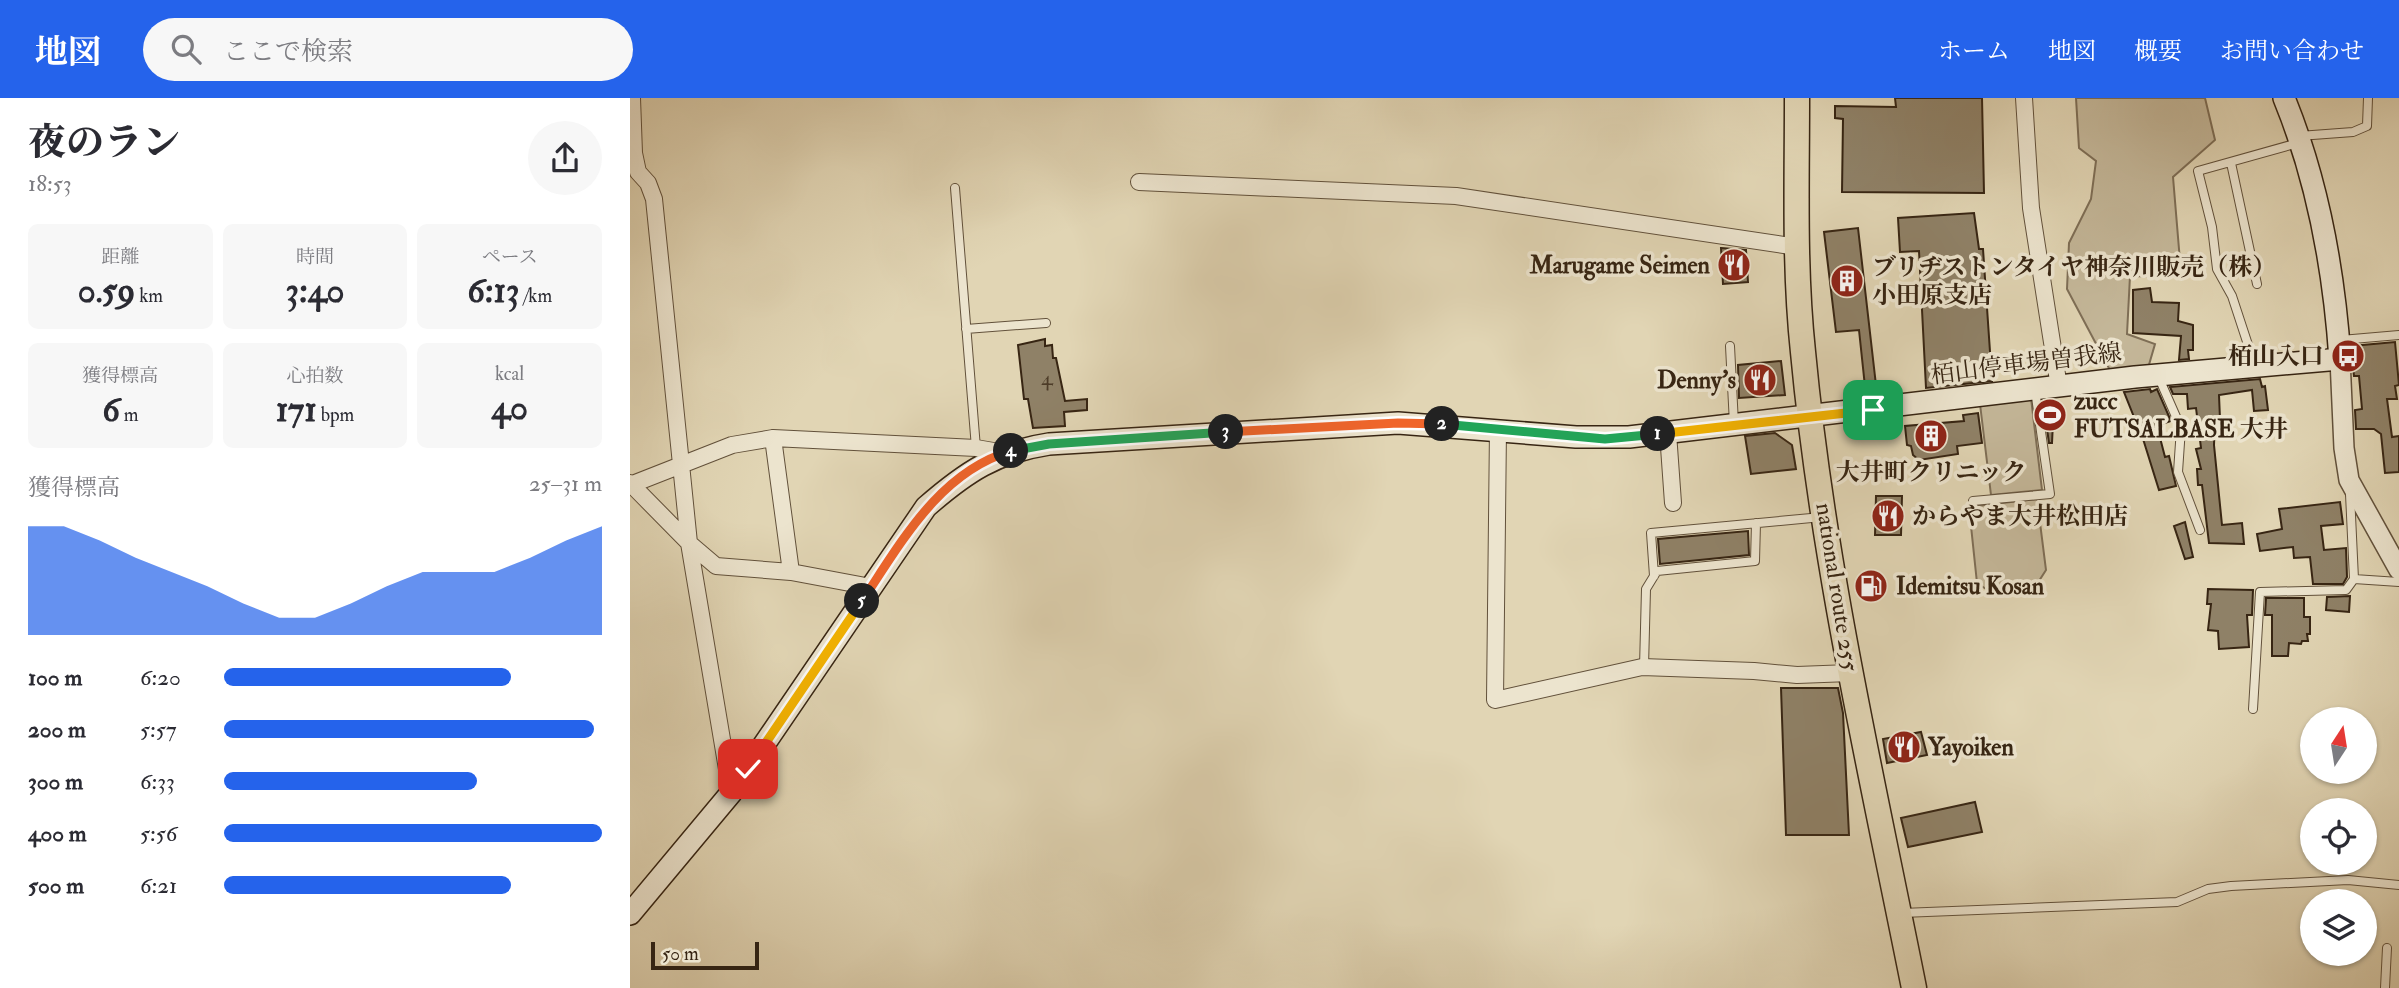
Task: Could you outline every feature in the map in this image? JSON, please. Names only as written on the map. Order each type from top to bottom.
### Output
[{"type":"highway","name":"national route 255","points":[[1797,98],[1797,247],[1802,349],[1810,415],[1850,673],[1914,988]]},
{"type":"main road","points":[[2284,98],[2300,139],[2332,271],[2339,350]]},
{"type":"main road","name":"栢山停車場曽我線","points":[[630,914],[731,793],[926,507],[964,475],[1005,453],[1049,444],[1373,424],[1440,424],[1605,439],[2255,366],[2339,350]]},
{"type":"street","points":[[632,98],[634,153],[638,172],[648,183],[654,199],[689,543],[731,793]]},
{"type":"street","points":[[2024,98],[2031,208],[2059,387]]},
{"type":"street","points":[[1139,182],[1456,196],[1797,247]]},
{"type":"street","points":[[2339,350],[2344,448],[2349,480],[2399,570]]},
{"type":"street","points":[[1498,429],[1495,700],[1644,667],[1797,675],[1850,673]]},
{"type":"street","points":[[1668,433],[1673,503]]},
{"type":"street","points":[[773,438],[792,572]]},
{"type":"street","points":[[871,587],[792,572],[716,566],[630,485],[732,445],[773,438],[976,448],[1005,453]]},
{"type":"lane","points":[[2255,366],[2232,296],[2217,269],[2212,227],[2198,171],[2231,163],[2300,139],[2353,132],[2367,126],[2368,98]]},
{"type":"lane","points":[[2231,163],[2258,284]]},
{"type":"lane","points":[[955,188],[976,448]]},
{"type":"lane","points":[[966,330],[1046,323]]},
{"type":"lane","points":[[2339,350],[2399,335]]},
{"type":"lane","points":[[1730,346],[1734,425]]},
{"type":"lane","points":[[2158,375],[2181,428],[2178,472],[2200,530]]},
{"type":"lane","points":[[1973,501],[2050,494],[2035,390]]},
{"type":"lane","points":[[2253,709],[2260,592],[2346,590],[2354,579],[2349,480]]},
{"type":"lane","points":[[1644,667],[1646,589],[1656,573],[1651,533],[1825,517]]},
{"type":"lane","points":[[1656,573],[1755,561],[1756,523]]},
{"type":"lane","points":[[2354,579],[2399,582]]},
{"type":"lane","points":[[1899,913],[2177,902],[2208,889],[2231,886],[2348,880],[2399,885]]},
{"type":"lane","points":[[2385,988],[2387,948]]},
{"type":"shaded area","points":[[2076,98],[2205,98],[2215,140],[2173,177],[2181,273],[2169,277],[2130,276],[2127,334],[2155,344],[2148,368],[2112,374],[2067,289],[2069,243],[2091,199],[2096,161],[2079,148]]},
{"type":"shaded area","points":[[2031,398],[2042,490],[1991,495],[1980,404]]},
{"type":"shaded area","points":[[2037,499],[2046,570],[2037,584],[1989,591],[1977,583],[1969,507]]},
{"type":"building","points":[[1895,98],[1982,98],[1984,193],[1842,192],[1843,119],[1835,118],[1835,106],[1896,107]]},
{"type":"building","points":[[1974,213],[1979,249],[1983,249],[1992,381],[1926,388],[1919,251],[1900,252],[1898,218]]},
{"type":"building","name":"ブリヂストンタイヤ神奈川販売（株） 小田原支店","points":[[1858,228],[1877,394],[1866,396],[1859,330],[1836,332],[1824,232]]},
{"type":"building","name":"Marugame Seimen","points":[[1721,248],[1746,250],[1748,282],[1723,284]]},
{"type":"building","points":[[2150,288],[2152,302],[2179,303],[2178,321],[2193,325],[2193,350],[2188,350],[2189,359],[2179,360],[2181,336],[2133,333],[2133,290]]},
{"type":"building","points":[[1045,339],[1045,346],[1052,345],[1065,401],[1087,399],[1087,410],[1064,412],[1065,426],[1033,428],[1028,399],[1024,399],[1018,345]]},
{"type":"building","points":[[2395,342],[2399,385],[2395,386],[2397,399],[2387,399],[2392,437],[2399,436],[2399,472],[2385,473],[2381,434],[2374,429],[2356,429],[2355,410],[2362,409],[2359,376],[2354,376],[2352,346]]},
{"type":"building","name":"Denny's","points":[[1781,361],[1785,395],[1739,398],[1738,365]]},
{"type":"building","points":[[2260,379],[2262,387],[2265,386],[2268,410],[2254,411],[2252,390],[2219,395],[2220,419],[2215,419],[2214,445],[2222,525],[2242,523],[2244,544],[2209,543],[2202,485],[2198,485],[2197,469],[2201,469],[2196,449],[2201,448],[2196,408],[2188,409],[2187,394],[2173,394],[2170,387]]},
{"type":"building","points":[[2150,389],[2151,392],[2157,389],[2171,421],[2159,425],[2161,429],[2158,430],[2165,457],[2169,456],[2176,486],[2159,490],[2124,392]]},
{"type":"building","points":[[2054,400],[2052,443],[2049,443],[2043,401]]},
{"type":"building","name":"大井町クリニック","points":[[1978,413],[1982,443],[1957,446],[1958,454],[1919,460],[1913,455],[1911,446],[1907,445],[1905,426],[1964,421],[1963,415]]},
{"type":"building","points":[[1775,433],[1792,445],[1796,469],[1751,474],[1745,436]]},
{"type":"building","name":"からやま大井松田店","points":[[1876,496],[1902,496],[1901,535],[1875,535]]},
{"type":"building","points":[[2340,502],[2343,524],[2321,526],[2324,550],[2346,548],[2347,577],[2343,584],[2313,584],[2310,557],[2294,558],[2293,547],[2260,551],[2257,534],[2282,529],[2279,509]]},
{"type":"building","points":[[2185,522],[2193,557],[2185,559],[2174,526]]},
{"type":"building","points":[[1748,531],[1749,555],[1660,564],[1658,539]]},
{"type":"building","points":[[2208,589],[2253,590],[2252,615],[2247,615],[2249,647],[2219,649],[2218,631],[2208,630],[2211,604],[2207,604]]},
{"type":"building","points":[[2350,596],[2349,612],[2326,610],[2327,597]]},
{"type":"building","points":[[2266,598],[2304,598],[2304,617],[2310,617],[2310,634],[2307,634],[2308,641],[2302,641],[2301,644],[2289,643],[2288,656],[2272,656],[2272,615],[2265,615]]},
{"type":"building","points":[[1781,688],[1838,688],[1843,713],[1849,835],[1786,835]]},
{"type":"building","name":"Yayoiken","points":[[1921,732],[1927,755],[1887,763],[1883,739]]},
{"type":"building","points":[[1975,802],[1982,832],[1908,847],[1901,818]]},
{"type":"place","name":"Marugame Seimen","points":[[1734,265]]},
{"type":"place","name":"ブリヂストンタイヤ神奈川販売（株） 小田原支店","points":[[1847,281]]},
{"type":"place","name":"栢山入口","points":[[2348,356]]},
{"type":"place","name":"Denny's","points":[[1760,380]]},
{"type":"place","name":"zucc FUTSALBASE 大井","points":[[2050,415]]},
{"type":"place","name":"大井町クリニック","points":[[1931,436]]},
{"type":"place","name":"からやま大井松田店","points":[[1888,516]]},
{"type":"place","name":"Idemitsu Kosan","points":[[1871,586]]},
{"type":"place","name":"Yayoiken","points":[[1904,747]]},
{"type":"route","points":[[748,769],[926,507],[964,475],[1005,453],[1049,444],[1398,423],[1440,424],[1605,439],[1873,410]]}]
